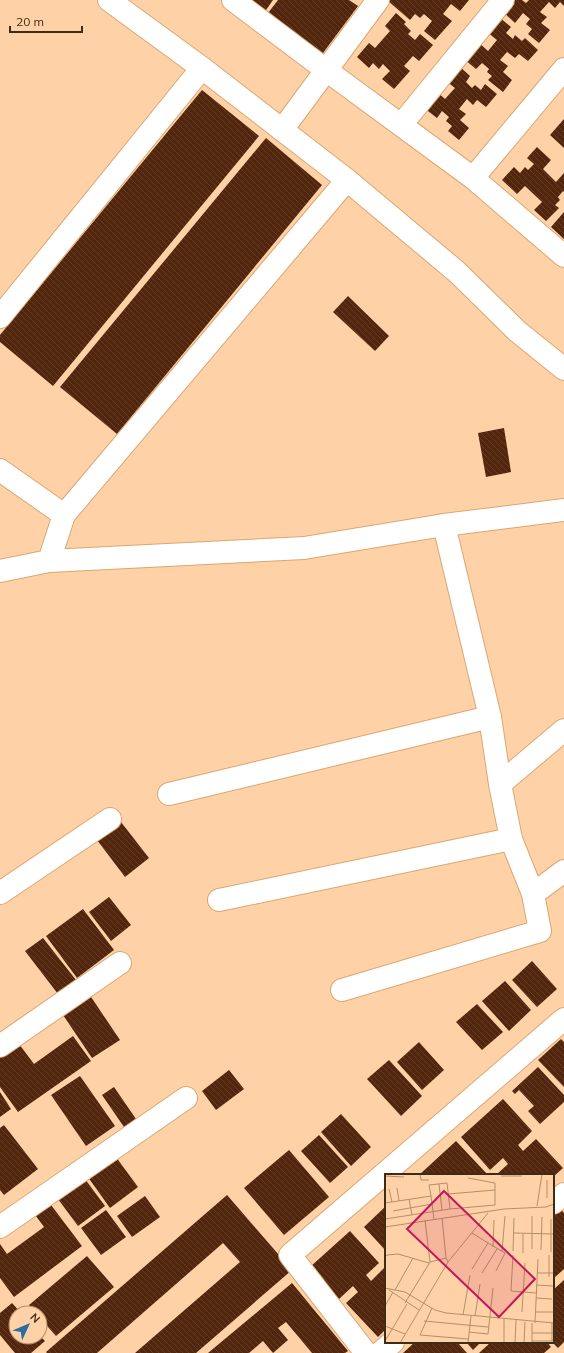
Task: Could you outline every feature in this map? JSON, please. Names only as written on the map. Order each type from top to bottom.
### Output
[{"type":"street","points":[[109,0],[202,68],[347,180],[457,272],[517,331],[564,369]]},
{"type":"street","points":[[233,0],[473,178],[564,256]]},
{"type":"street","points":[[400,125],[503,0]]},
{"type":"street","points":[[282,130],[374,1]]},
{"type":"street","points":[[0,317],[202,68]]},
{"type":"street","points":[[473,178],[564,69]]},
{"type":"street","points":[[49,561],[64,515],[347,180]]},
{"type":"street","points":[[0,470],[64,515]]},
{"type":"street","points":[[0,571],[49,561],[304,548],[444,525],[564,510]]},
{"type":"street","points":[[342,990],[540,931],[533,894],[511,839],[500,784],[490,717],[444,525]]},
{"type":"street","points":[[170,794],[490,717]]},
{"type":"street","points":[[500,784],[564,730]]},
{"type":"street","points":[[0,894],[110,819]]},
{"type":"street","points":[[219,900],[511,839]]},
{"type":"street","points":[[533,894],[564,870]]},
{"type":"street","points":[[0,1046],[120,963]]},
{"type":"street","points":[[366,1353],[290,1255],[564,1019]]},
{"type":"street","points":[[0,1227],[186,1098]]},
{"type":"street","points":[[554,1202],[564,1194]]},
{"type":"street","points":[[380,1353],[392,1343]]},
{"type":"building","points":[[246,0],[273,0],[264,13]]},
{"type":"building","points":[[278,0],[349,0],[358,6],[320,57],[265,17]]},
{"type":"building","points":[[387,0],[469,0],[460,11],[451,4],[443,14],[452,21],[435,40],[424,31],[432,21],[424,14],[420,18],[415,14],[410,20]]},
{"type":"building","points":[[513,0],[522,0],[526,3],[529,0],[564,0],[564,6],[560,2],[555,8],[549,2],[540,12],[547,17],[541,23],[550,30],[539,43],[528,34],[532,29],[526,24],[530,19],[523,13],[515,23],[503,12]]},
{"type":"building","points":[[396,13],[406,22],[404,24],[411,31],[408,34],[415,40],[420,34],[433,45],[419,61],[413,56],[404,66],[410,71],[394,89],[382,79],[390,71],[383,64],[379,69],[373,63],[369,68],[357,57],[369,43],[375,48],[390,31],[385,26]]},
{"type":"building","points":[[499,17],[511,27],[506,33],[513,39],[515,35],[522,41],[525,38],[538,50],[528,61],[519,54],[515,58],[507,52],[500,60],[508,66],[503,72],[512,80],[503,92],[488,80],[492,76],[487,72],[489,69],[482,63],[476,69],[464,59],[478,42],[488,51],[497,40],[487,32]]},
{"type":"building","points":[[459,66],[470,76],[466,82],[472,88],[475,85],[481,90],[485,84],[497,94],[486,107],[477,100],[473,105],[467,99],[459,109],[466,114],[460,120],[469,128],[459,140],[448,131],[452,126],[446,121],[449,117],[442,111],[437,118],[424,108],[437,92],[445,99],[455,88],[446,81]]},
{"type":"building","points":[[202,90],[259,136],[53,386],[0,342],[0,335]]},
{"type":"building","points":[[564,119],[564,148],[550,135]]},
{"type":"building","points":[[266,138],[322,185],[117,434],[60,387]]},
{"type":"building","points":[[537,147],[551,160],[543,169],[556,182],[564,173],[564,192],[563,191],[558,197],[560,200],[555,205],[559,208],[546,221],[534,210],[542,202],[525,186],[517,194],[502,180],[514,167],[520,173],[525,167],[528,170],[534,164],[527,158]]},
{"type":"building","points":[[564,212],[564,239],[551,227]]},
{"type":"building","points":[[348,296],[389,336],[375,351],[333,312]]},
{"type":"building","points":[[504,428],[511,472],[486,477],[478,433]]},
{"type":"building","points":[[121,822],[149,858],[125,877],[97,840]]},
{"type":"building","points":[[109,897],[131,925],[111,941],[89,912]]},
{"type":"building","points":[[83,909],[114,950],[77,978],[46,936]]},
{"type":"building","points":[[43,938],[76,980],[58,994],[25,951]]},
{"type":"building","points":[[532,961],[557,989],[537,1007],[512,980]]},
{"type":"building","points":[[505,981],[531,1010],[509,1031],[482,1001]]},
{"type":"building","points":[[87,991],[120,1040],[92,1058],[59,1009]]},
{"type":"building","points":[[477,1004],[503,1032],[482,1050],[456,1022]]},
{"type":"building","points":[[73,1036],[91,1061],[18,1112],[0,1087],[0,1051],[16,1040],[34,1064]]},
{"type":"building","points":[[561,1039],[564,1042],[564,1087],[538,1060]]},
{"type":"building","points":[[419,1042],[444,1070],[422,1090],[397,1062]]},
{"type":"building","points":[[389,1060],[422,1096],[401,1116],[367,1079]]},
{"type":"building","points":[[538,1067],[564,1095],[564,1102],[540,1124],[528,1111],[534,1106],[519,1090],[515,1094],[512,1091]]},
{"type":"building","points":[[229,1070],[244,1089],[216,1110],[202,1091]]},
{"type":"building","points":[[80,1076],[115,1126],[86,1146],[51,1095]]},
{"type":"building","points":[[114,1087],[136,1119],[124,1127],[102,1095]]},
{"type":"building","points":[[0,1092],[11,1109],[0,1117]]},
{"type":"building","points":[[503,1099],[532,1131],[518,1145],[523,1151],[536,1139],[563,1168],[554,1176],[554,1174],[497,1174],[508,1164],[503,1158],[490,1170],[461,1137]]},
{"type":"building","points":[[341,1114],[371,1147],[351,1166],[321,1132]]},
{"type":"building","points":[[4,1125],[38,1169],[4,1195],[0,1190],[0,1128]]},
{"type":"building","points":[[319,1135],[348,1167],[330,1183],[301,1151]]},
{"type":"building","points":[[456,1141],[487,1174],[420,1174]]},
{"type":"building","points":[[289,1150],[329,1197],[284,1235],[244,1188]]},
{"type":"building","points":[[113,1153],[138,1187],[110,1208],[85,1173]]},
{"type":"building","points":[[82,1175],[105,1206],[78,1226],[55,1195]]},
{"type":"building","points":[[227,1195],[292,1270],[196,1353],[135,1353],[240,1262],[223,1243],[97,1353],[46,1352]]},
{"type":"building","points":[[145,1196],[160,1217],[132,1237],[117,1216]]},
{"type":"building","points":[[48,1201],[82,1246],[14,1297],[0,1278],[0,1244],[7,1254],[44,1227],[33,1212]]},
{"type":"building","points":[[558,1206],[564,1213],[564,1269],[554,1278],[554,1210]]},
{"type":"building","points":[[385,1207],[385,1250],[364,1227]]},
{"type":"building","points":[[106,1210],[126,1237],[101,1255],[81,1228]]},
{"type":"building","points":[[350,1231],[379,1263],[366,1275],[371,1281],[385,1267],[385,1330],[378,1337],[346,1303],[358,1292],[353,1286],[339,1299],[310,1267]]},
{"type":"building","points":[[87,1256],[114,1287],[56,1336],[48,1327],[48,1305],[29,1305]]},
{"type":"building","points":[[564,1280],[564,1342],[558,1348],[553,1343],[554,1289]]},
{"type":"building","points":[[292,1283],[348,1351],[345,1353],[312,1353],[286,1322],[278,1328],[288,1340],[273,1353],[263,1341],[249,1353],[208,1353]]},
{"type":"building","points":[[8,1306],[8,1345],[0,1335],[0,1313]]},
{"type":"building","points":[[414,1343],[458,1343],[467,1353],[403,1353]]},
{"type":"building","points":[[467,1343],[480,1343],[473,1350]]},
{"type":"building","points":[[490,1343],[548,1343],[551,1347],[544,1353],[479,1353]]},
{"type":"building","points":[[8,1345],[40,1345],[31,1353],[15,1353]]}]
